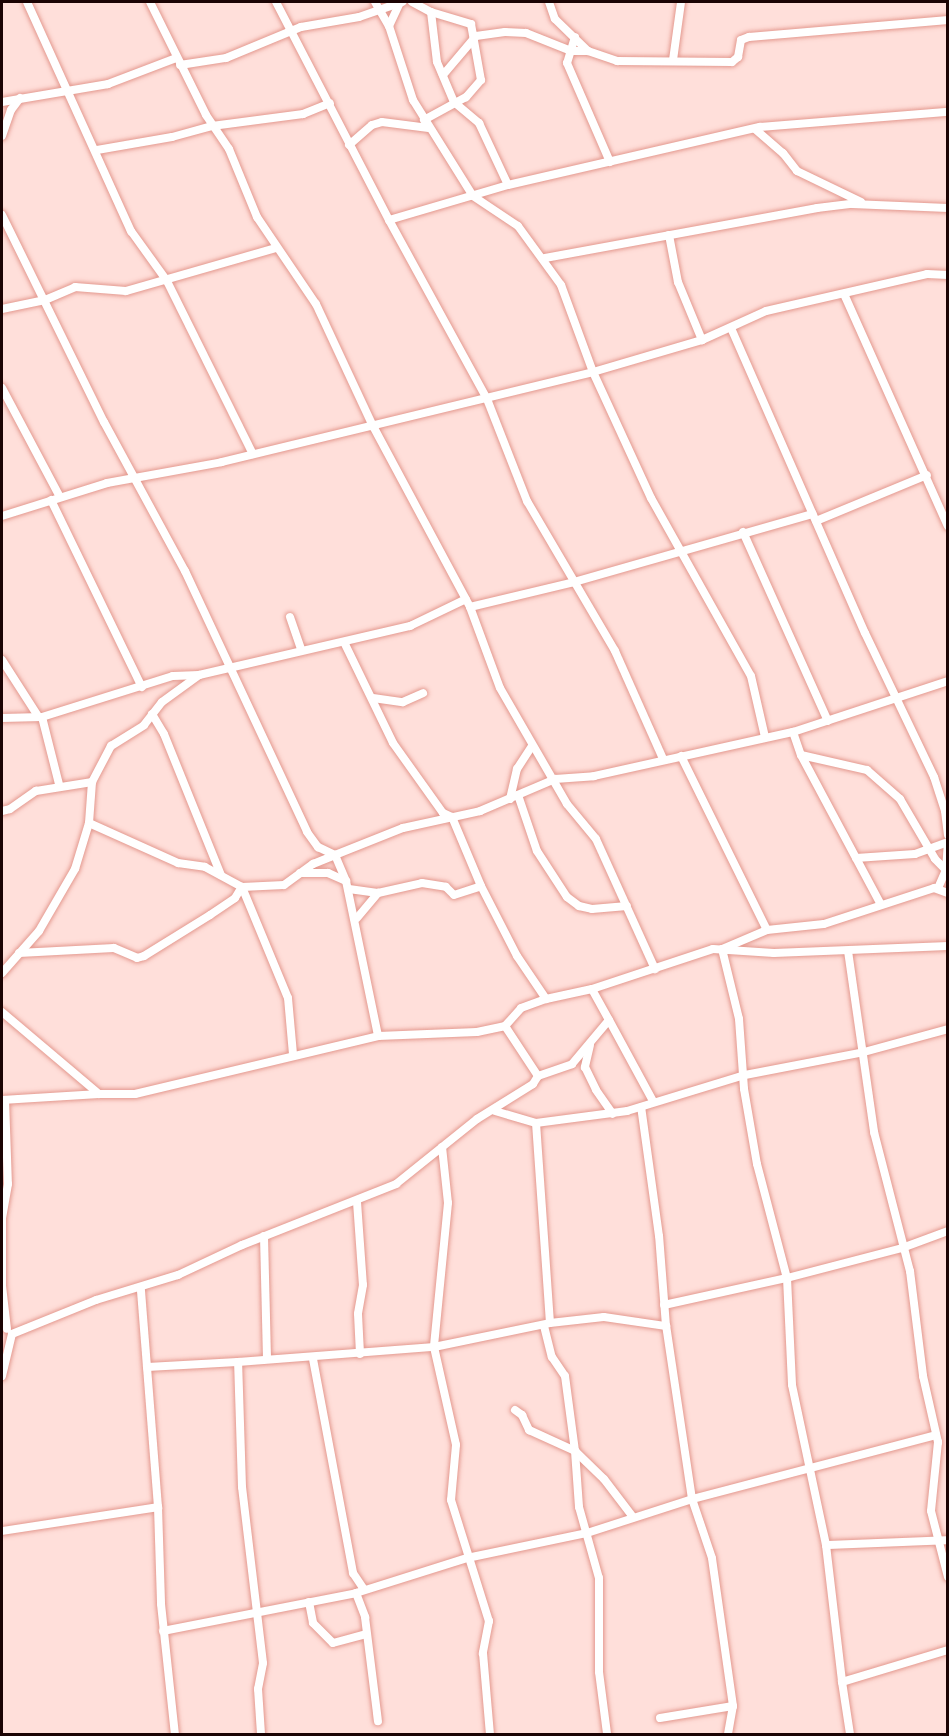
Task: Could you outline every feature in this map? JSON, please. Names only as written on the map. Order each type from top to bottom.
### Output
[{"type":"street","points":[[27,2],[97,150],[131,231],[167,281],[253,454]]},
{"type":"street","points":[[150,2],[212,126],[229,149],[257,217],[316,304],[373,426],[468,603],[500,688],[532,746],[555,779],[567,804],[596,838],[655,969]]},
{"type":"street","points":[[276,2],[330,103],[349,145],[487,399],[518,482],[615,651],[663,759]]},
{"type":"street","points":[[2,102],[108,84],[178,62],[226,58],[292,31],[377,6],[401,2]]},
{"type":"street","points":[[388,26],[401,2]]},
{"type":"street","points":[[349,145],[372,124],[382,122],[426,124],[480,84],[476,36],[471,24],[431,12],[412,2]]},
{"type":"street","points":[[549,2],[555,19],[588,51]]},
{"type":"street","points":[[673,60],[681,2]]},
{"type":"street","points":[[377,6],[388,26],[413,100],[473,196],[513,222],[545,258],[569,304],[593,372],[679,552],[751,676],[765,736]]},
{"type":"street","points":[[431,12],[434,49],[454,102],[479,123],[508,185]]},
{"type":"street","points":[[443,75],[476,36],[526,33],[571,51],[588,51],[617,61],[732,62],[738,57],[741,40],[749,37],[948,20]]},
{"type":"street","points":[[575,37],[569,67],[610,162]]},
{"type":"street","points":[[2,136],[11,110],[20,98]]},
{"type":"street","points":[[97,150],[172,137],[212,126],[303,114],[330,103]]},
{"type":"street","points":[[389,220],[508,185],[755,129],[948,112]]},
{"type":"street","points":[[755,129],[783,153],[797,171],[867,205]]},
{"type":"street","points":[[545,258],[789,212],[867,205],[948,208]]},
{"type":"street","points":[[2,215],[133,478],[233,667],[307,832],[318,847],[335,855],[348,885],[357,918],[378,1036]]},
{"type":"street","points":[[669,235],[678,282],[702,340]]},
{"type":"street","points":[[2,309],[45,300],[75,287],[126,291],[276,248]]},
{"type":"street","points":[[2,516],[133,478],[253,454],[593,372],[702,340],[766,311],[927,274],[948,275]]},
{"type":"street","points":[[844,294],[948,526]]},
{"type":"street","points":[[731,328],[895,697],[934,777],[945,811],[948,835]]},
{"type":"street","points":[[2,388],[56,499],[142,687]]},
{"type":"street","points":[[2,718],[40,716],[173,676],[199,675],[301,649],[344,642],[410,626],[468,603],[574,582],[743,532],[815,518],[927,475]]},
{"type":"street","points":[[743,532],[828,721]]},
{"type":"street","points":[[290,617],[301,649]]},
{"type":"street","points":[[344,642],[404,760],[443,813],[452,818],[481,886],[517,956],[546,999]]},
{"type":"street","points":[[2,660],[40,716],[59,784]]},
{"type":"street","points":[[2,973],[39,932],[75,868],[89,823],[92,782],[111,747],[144,724],[152,714],[199,675]]},
{"type":"street","points":[[89,823],[178,863],[205,867],[242,887],[284,885],[314,864],[403,828],[452,818],[514,797],[555,779],[594,776],[765,736],[793,732],[948,681]]},
{"type":"street","points":[[373,698],[404,702],[423,693]]},
{"type":"street","points":[[152,714],[164,734],[221,875]]},
{"type":"street","points":[[793,732],[801,755],[879,903]]},
{"type":"street","points":[[532,746],[517,769],[514,797],[537,851],[567,897],[579,906],[592,909],[627,906]]},
{"type":"street","points":[[801,755],[867,770],[907,806],[929,850],[947,872]]},
{"type":"street","points":[[681,756],[767,930]]},
{"type":"street","points":[[2,811],[10,809],[36,791],[59,784],[92,782]]},
{"type":"street","points":[[856,858],[929,850],[948,843],[947,872],[938,888]]},
{"type":"street","points":[[314,864],[318,847]]},
{"type":"street","points":[[300,873],[328,873],[348,885],[378,893],[422,883],[446,888],[454,895],[481,886]]},
{"type":"street","points":[[18,953],[114,948],[137,958],[144,956],[235,898],[242,887]]},
{"type":"street","points":[[242,887],[288,998],[293,1054]]},
{"type":"street","points":[[2,1376],[7,1330],[2,1286],[2,1218],[8,1184],[3,1100],[170,1089],[293,1054],[378,1036],[477,1032],[505,1026],[522,1008],[546,999],[592,989],[722,949],[767,930],[824,924],[879,903],[938,888],[948,893]]},
{"type":"street","points":[[357,918],[378,893]]},
{"type":"street","points":[[722,949],[774,953],[948,946]]},
{"type":"street","points":[[722,949],[739,1019],[757,1164],[787,1278],[792,1385],[812,1467],[826,1545],[850,1734]]},
{"type":"street","points":[[848,951],[874,1132],[913,1289],[923,1376],[937,1439],[931,1511],[936,1541],[948,1577]]},
{"type":"street","points":[[592,989],[653,1101]]},
{"type":"street","points":[[2,1012],[99,1094]]},
{"type":"street","points":[[7,1330],[96,1300],[141,1289],[264,1236],[357,1202],[396,1184],[442,1147],[532,1084],[538,1076],[572,1064],[609,1020]]},
{"type":"street","points":[[505,1026],[538,1076]]},
{"type":"street","points":[[495,1110],[536,1123],[613,1114],[745,1075],[864,1052],[948,1029]]},
{"type":"street","points":[[591,1042],[585,1067],[596,1090],[613,1114]]},
{"type":"street","points":[[572,1064],[585,1067]]},
{"type":"street","points":[[641,1107],[666,1326],[692,1499],[712,1558],[733,1706],[728,1734]]},
{"type":"street","points":[[536,1123],[547,1324],[552,1357],[565,1376],[575,1450],[577,1490],[599,1578],[599,1672],[607,1734]]},
{"type":"street","points":[[442,1147],[448,1203],[434,1347],[456,1445],[451,1500],[467,1558],[483,1592],[489,1621],[483,1653],[490,1734]]},
{"type":"street","points":[[357,1202],[363,1285],[358,1314],[360,1353]]},
{"type":"street","points":[[664,1305],[787,1278],[902,1248],[948,1231]]},
{"type":"street","points":[[264,1236],[267,1359]]},
{"type":"street","points":[[141,1289],[158,1507],[163,1631],[175,1734]]},
{"type":"street","points":[[147,1367],[267,1359],[313,1359],[434,1347],[547,1324],[604,1317],[666,1326]]},
{"type":"street","points":[[313,1359],[353,1573],[360,1591],[378,1721]]},
{"type":"street","points":[[238,1362],[242,1487],[263,1663],[258,1689],[261,1734]]},
{"type":"street","points":[[515,1410],[522,1415],[529,1430],[575,1450],[604,1479],[633,1517]]},
{"type":"street","points":[[163,1631],[360,1591],[467,1558],[587,1533],[692,1499],[812,1467],[937,1439],[948,1440]]},
{"type":"street","points":[[2,1531],[158,1507]]},
{"type":"street","points":[[826,1545],[948,1540]]},
{"type":"street","points":[[309,1602],[313,1623],[333,1643],[366,1634]]},
{"type":"street","points":[[842,1682],[948,1650]]},
{"type":"street","points":[[660,1718],[733,1706]]}]
